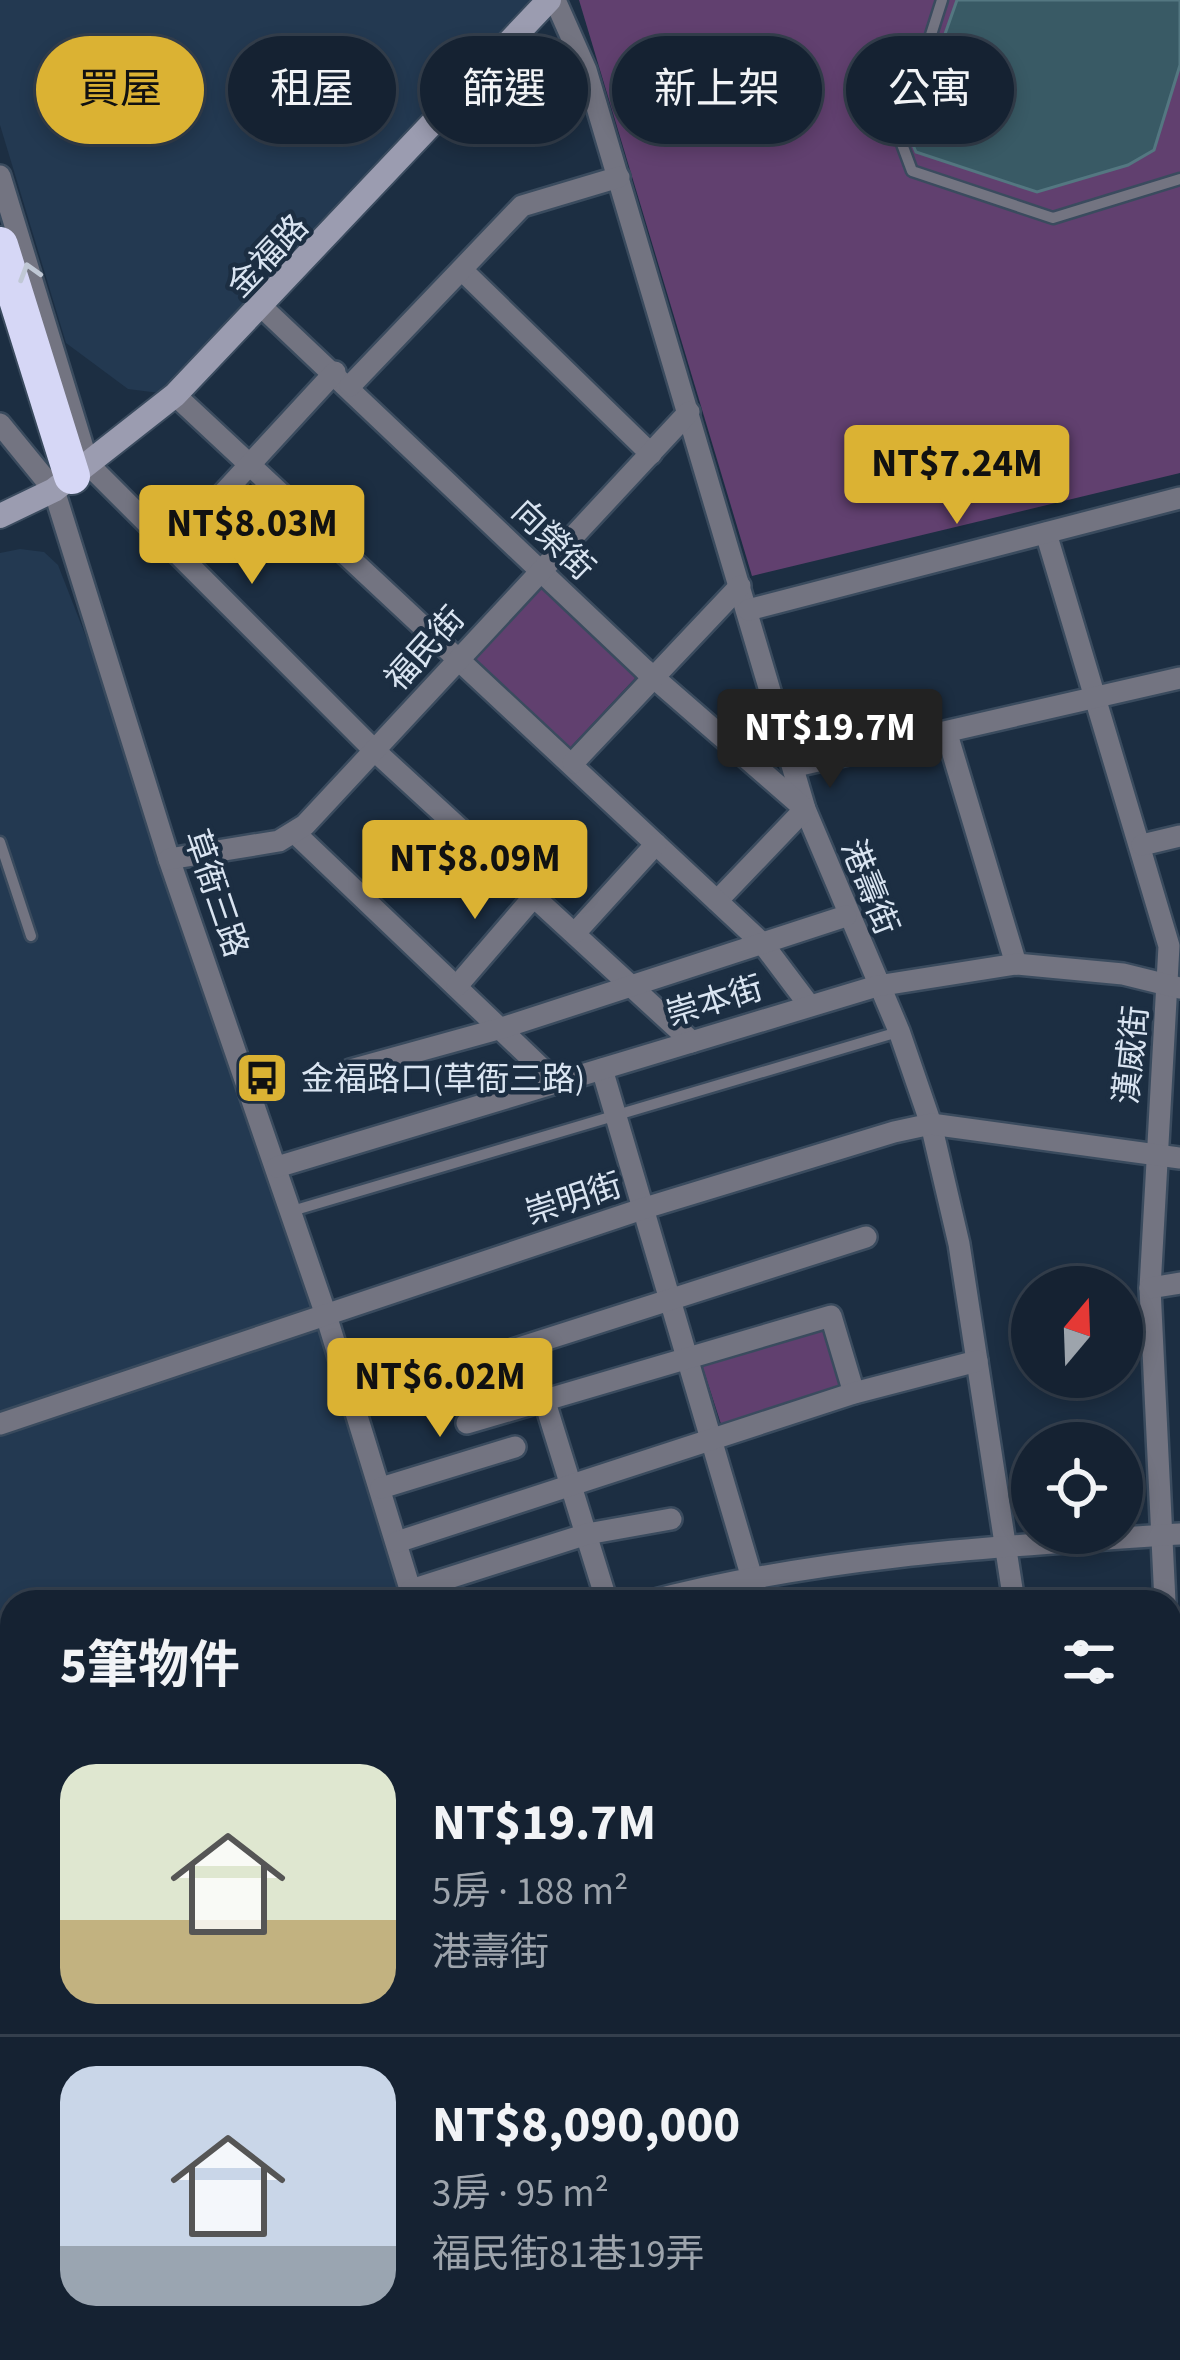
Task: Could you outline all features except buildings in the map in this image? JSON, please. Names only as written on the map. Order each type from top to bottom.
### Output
[{"type":"highway","points":[[0,245],[71,477]]},
{"type":"highway","points":[[0,322],[71,477]]},
{"type":"street","name":"港壽街","points":[[552,0],[586,70],[805,809],[846,916],[899,1031],[931,1124],[959,1244],[1013,1590]]},
{"type":"street","name":"金福路","points":[[0,516],[71,477],[175,395],[552,0]]},
{"type":"street","name":"草衙三路","points":[[0,176],[169,859],[292,1210],[411,1590]]},
{"type":"street","points":[[173,548],[248,463],[462,270],[522,206],[619,177]]},
{"type":"street","points":[[462,270],[651,454]]},
{"type":"street","name":"向榮街","points":[[263,308],[343,379],[539,572],[805,809]]},
{"type":"street","points":[[175,395],[763,944],[808,1005]]},
{"type":"street","name":"福民街","points":[[295,833],[689,412]]},
{"type":"street","points":[[0,424],[173,548],[375,751],[692,1042]]},
{"type":"street","points":[[748,610],[1180,498]]},
{"type":"street","name":"漢威街","points":[[1046,533],[1093,698],[1142,845],[1175,987],[1154,1155],[1150,1288],[1171,1535],[1166,1590]]},
{"type":"street","points":[[573,763],[740,586]]},
{"type":"street","points":[[796,766],[1180,678]]},
{"type":"street","points":[[947,734],[1016,964]]},
{"type":"street","points":[[717,901],[805,809]]},
{"type":"street","points":[[169,859],[279,842],[295,833],[558,1084]]},
{"type":"street","points":[[1142,845],[1180,836]]},
{"type":"street","points":[[576,932],[656,844]]},
{"type":"street","points":[[457,986],[536,894]]},
{"type":"street","points":[[350,1070],[502,1028],[846,916]]},
{"type":"street","name":"崇本街","points":[[277,1167],[877,986],[1016,964],[1123,974],[1175,987]]},
{"type":"street","points":[[602,1070],[645,1208],[667,1301],[757,1590]]},
{"type":"street","name":"崇明街","points":[[0,1424],[645,1208],[931,1124],[1180,1159]]},
{"type":"street","points":[[353,1402],[866,1237]]},
{"type":"street","points":[[1150,1288],[1180,1283]]},
{"type":"street","points":[[467,1423],[831,1316],[854,1394]]},
{"type":"street","points":[[397,1542],[711,1438],[977,1361]]},
{"type":"street","points":[[545,1402],[603,1590]]},
{"type":"street","points":[[381,1488],[515,1447]]},
{"type":"street","points":[[430,1590],[587,1534],[671,1519]]},
{"type":"street","points":[[693,1590],[754,1574],[1009,1545],[1171,1535]]},
{"type":"lane","points":[[942,0],[899,136],[912,172],[1054,218],[1180,179]]},
{"type":"lane","points":[[0,842],[31,936]]},
{"type":"lane","points":[[292,1210],[899,1031]]},
{"type":"shaded area","points":[[0,0],[549,0],[515,36],[420,36],[420,136],[175,395],[128,389],[66,343],[0,125]]},
{"type":"shaded area","points":[[579,0],[1180,0],[1180,473],[752,576],[622,144],[822,144],[822,36],[612,36],[612,110]]},
{"type":"shaded area","points":[[44,552],[58,565],[178,873],[410,1590],[0,1590],[0,553]]},
{"type":"shaded area","points":[[539,581],[640,673],[566,752],[466,660]]},
{"type":"shaded area","points":[[827,1318],[849,1385],[721,1424],[699,1356]]},
{"type":"place","name":"金福路口(草衙三路)","points":[[262,1078]]}]
